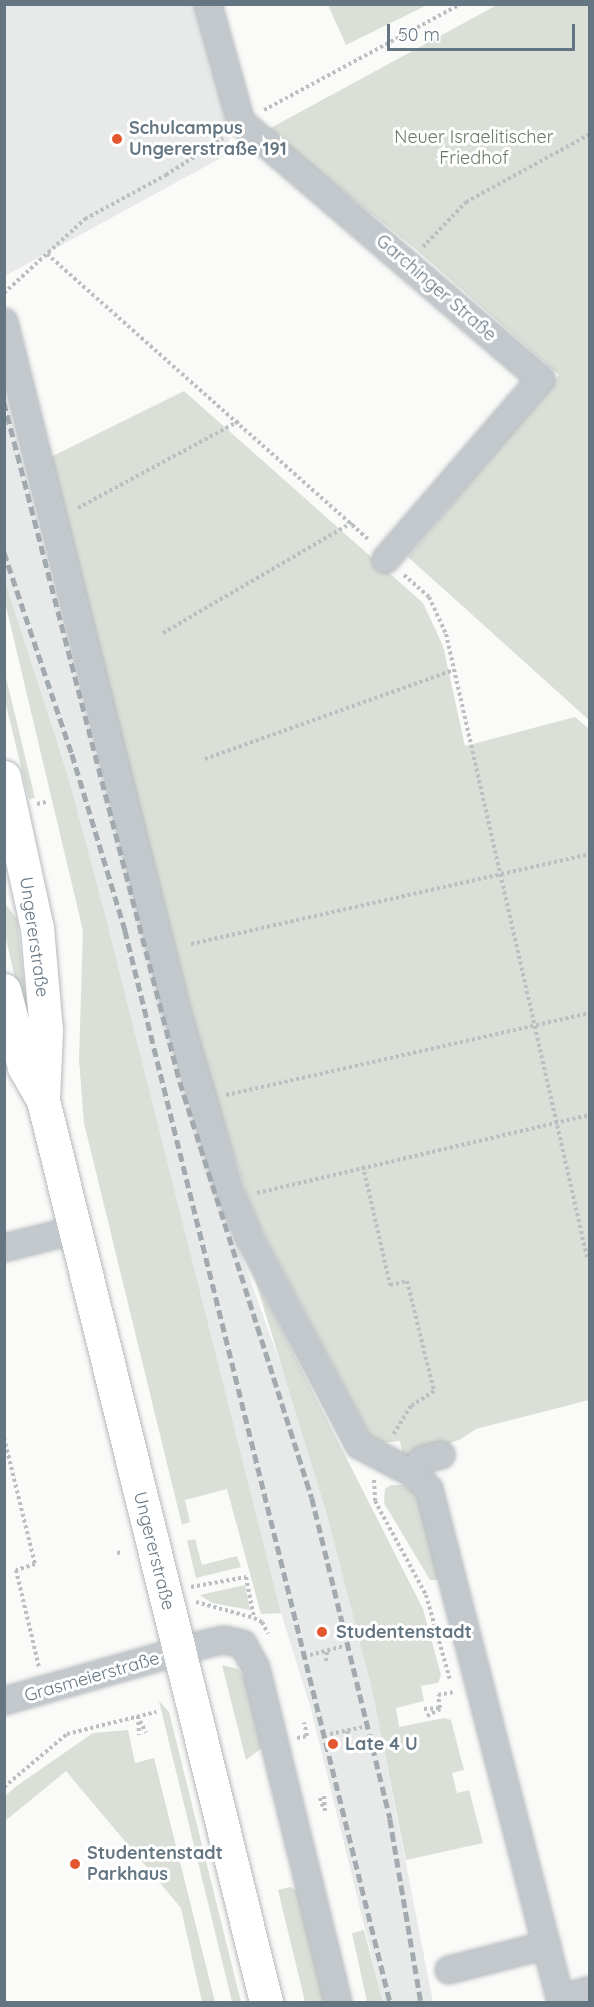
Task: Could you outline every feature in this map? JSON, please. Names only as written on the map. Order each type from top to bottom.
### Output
[{"type":"main road","name":"Ungererstraße","points":[[4,777],[9,811],[37,928],[46,1030],[43,1100]]},
{"type":"main road","name":"Ungererstraße","points":[[4,990],[24,1067],[43,1100],[266,2002]]},
{"type":"street","points":[[208,4],[241,122]]},
{"type":"street","name":"Garchinger Straße","points":[[241,122],[542,379],[386,559]]},
{"type":"street","points":[[4,322],[168,978],[229,1189],[249,1237],[353,1436],[359,1445],[421,1481]]},
{"type":"street","points":[[4,1248],[75,1230]]},
{"type":"street","points":[[441,1455],[422,1460],[421,1481],[561,2001],[590,1990]]},
{"type":"street","name":"Grasmeierstraße","points":[[4,1701],[224,1640],[243,1644],[251,1654],[338,2002]]},
{"type":"street","points":[[449,1970],[547,1945]]},
{"type":"path","points":[[4,292],[85,219],[166,175],[241,122],[461,4]]},
{"type":"path","points":[[407,263],[466,202],[590,134]]},
{"type":"path","points":[[47,254],[353,522],[386,559],[429,597],[446,634],[498,875],[587,1257]]},
{"type":"path","points":[[78,508],[239,421]]},
{"type":"path","points":[[163,633],[353,522]]},
{"type":"path","points":[[205,759],[453,670]]},
{"type":"path","points":[[191,944],[590,854]]},
{"type":"path","points":[[202,1101],[590,1013]]},
{"type":"path","points":[[247,1195],[363,1166],[590,1115]]},
{"type":"path","points":[[363,1166],[390,1285],[407,1281],[434,1391],[411,1406],[394,1430],[385,1462],[371,1484],[375,1501],[426,1595],[456,1703]]},
{"type":"path","points":[[4,1438],[35,1564],[16,1570],[44,1691]]},
{"type":"path","points":[[117,1553],[123,1552]]},
{"type":"path","points":[[190,1587],[246,1577],[254,1618]]},
{"type":"path","points":[[310,1656],[343,1646]]},
{"type":"path","points":[[327,1651],[332,1660]]},
{"type":"path","points":[[326,1661],[327,1651]]},
{"type":"path","points":[[440,1708],[438,1695],[453,1692]]},
{"type":"path","points":[[424,1709],[440,1708]]},
{"type":"path","points":[[427,1716],[440,1708]]},
{"type":"path","points":[[4,1787],[67,1734],[156,1712]]},
{"type":"path","points":[[138,1717],[146,1733]]},
{"type":"path","points":[[138,1717],[139,1735]]},
{"type":"path","points":[[293,1739],[307,1736],[304,1722]]},
{"type":"path","points":[[330,1734],[362,1727]]},
{"type":"path","points":[[347,1731],[351,1749]]},
{"type":"shaded area","name":"Schulcampus Ungererstraße 191","points":[[5,5],[197,5],[229,125],[230,153],[5,276]]},
{"type":"shaded area","points":[[4,356],[210,1168],[288,1385],[327,1515],[372,1690],[433,2002],[383,2002],[311,1709],[281,1613],[106,918],[68,776],[5,581]]},
{"type":"green space","points":[[328,5],[427,5],[346,45]]},
{"type":"green space","name":"Neuer Israelitischer Friedhof","points":[[497,5],[589,5],[589,720],[408,557],[559,375],[418,251],[267,130]]},
{"type":"green space","points":[[184,391],[423,603],[443,646],[465,746],[575,717],[589,729],[589,1400],[476,1429],[461,1439],[404,1461],[400,1441],[381,1443],[369,1434],[258,1223],[247,1195],[205,1066],[49,458]]},
{"type":"green space","points":[[5,581],[68,776],[106,918],[281,1613],[261,1614],[227,1489],[185,1500],[190,1522],[182,1525],[84,1123],[79,1059],[83,931],[5,602]]},
{"type":"green space","points":[[5,673],[35,798],[29,799],[5,701]]},
{"type":"green space","points":[[4,902],[17,919],[28,1018],[24,1017],[5,935]]},
{"type":"green space","points":[[254,1276],[423,1609],[441,1675],[438,1683],[421,1686],[424,1701],[396,1708],[399,1727],[444,1718],[451,1720],[464,1770],[452,1773],[457,1793],[469,1790],[483,1843],[406,1860],[372,1690],[327,1515]]},
{"type":"green space","points":[[391,1485],[403,1485],[427,1500],[440,1580],[430,1580],[384,1503],[385,1489]]},
{"type":"green space","points":[[195,1539],[202,1565],[237,1556],[241,1567],[196,1578],[187,1541]]},
{"type":"green space","points":[[245,1585],[250,1610],[212,1603],[200,1595]]},
{"type":"green space","points":[[222,1665],[238,1669],[246,1680],[262,1748],[246,1760]]},
{"type":"green space","points":[[159,1701],[169,1712],[241,2002],[232,2002]]},
{"type":"green space","points":[[128,1730],[135,1763],[154,1758],[215,2002],[202,2002],[181,1908],[66,1771],[5,1821],[5,1796],[18,1785],[93,1733]]},
{"type":"green space","points":[[290,1887],[298,1891],[325,2002],[305,2002],[278,1890]]},
{"type":"green space","points":[[364,1930],[383,2002],[367,2002],[352,1933]]},
{"type":"railway","points":[[4,402],[180,1082],[312,1498],[390,1819],[421,2002]]},
{"type":"railway","points":[[4,552],[72,754],[125,930],[390,2002]]},
{"type":"place","name":"Schulcampus Ungererstraße 191","points":[[117,139]]},
{"type":"place","name":"Studentenstadt","points":[[322,1632]]},
{"type":"place","name":"Late 4 U","points":[[333,1744]]},
{"type":"place","name":"Studentenstadt Parkhaus","points":[[75,1864]]}]
